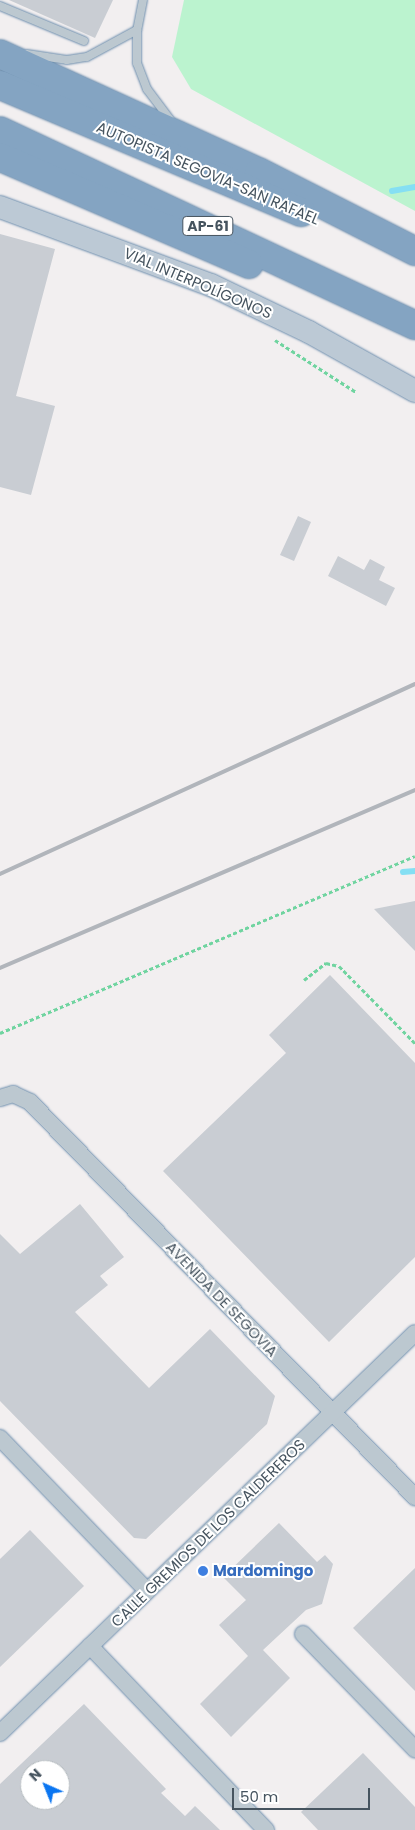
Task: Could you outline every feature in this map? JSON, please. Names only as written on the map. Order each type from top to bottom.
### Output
[{"type":"highway","points":[[0,54],[342,212],[415,251]]},
{"type":"highway","name":"AUTOPISTA SEGOVIA-SAN RAFAEL","points":[[0,85],[415,262]]},
{"type":"highway","name":"AP-61","points":[[0,131],[415,325]]},
{"type":"highway","points":[[0,157],[205,247],[415,330]]},
{"type":"main road","name":"VIAL INTERPOLÍGONOS","points":[[0,206],[211,285],[309,332],[415,391]]},
{"type":"street","name":"AVENIDA DE SEGOVIA","points":[[0,1098],[12,1094],[30,1102],[415,1497]]},
{"type":"street","name":"CALLE GREMIOS DE LOS CALDEREROS","points":[[0,1732],[415,1333]]},
{"type":"street","points":[[0,1438],[147,1591]]},
{"type":"street","points":[[303,1634],[415,1749]]},
{"type":"street","points":[[90,1646],[266,1830]]},
{"type":"lane","points":[[142,0],[137,30],[138,63],[146,89],[166,117],[198,144]]},
{"type":"lane","points":[[0,6],[84,41]]},
{"type":"lane","points":[[0,49],[68,60],[88,57],[137,30]]},
{"type":"path","points":[[0,1033],[415,856]]},
{"type":"path","points":[[304,980],[326,963],[339,966],[415,1043]]},
{"type":"green space","points":[[184,0],[415,0],[415,211],[191,89],[172,57]]},
{"type":"building","points":[[9,0],[113,0],[95,38]]},
{"type":"building","points":[[0,234],[55,249],[16,396],[55,406],[31,495],[0,487]]},
{"type":"building","points":[[298,516],[311,522],[294,561],[280,555]]},
{"type":"building","points":[[338,556],[364,570],[370,559],[385,567],[379,580],[395,588],[386,606],[328,576]]},
{"type":"building","points":[[415,901],[415,951],[374,909]]},
{"type":"building","points":[[330,975],[415,1063],[415,1257],[329,1342],[163,1171],[286,1053],[269,1035]]},
{"type":"building","points":[[80,1204],[124,1257],[100,1276],[108,1285],[75,1312],[149,1388],[210,1329],[275,1396],[267,1424],[146,1539],[134,1538],[0,1401],[0,1234],[20,1254]]},
{"type":"building","points":[[279,1523],[317,1562],[325,1555],[333,1564],[322,1604],[306,1610],[263,1650],[290,1678],[231,1737],[200,1704],[248,1656],[219,1625],[246,1600],[223,1577]]},
{"type":"building","points":[[30,1530],[84,1586],[0,1667],[0,1559]]},
{"type":"building","points":[[415,1568],[415,1691],[353,1628]]},
{"type":"building","points":[[84,1704],[166,1789],[161,1793],[185,1816],[195,1806],[220,1830],[0,1830],[0,1784],[20,1765],[20,1810],[70,1810],[70,1760],[25,1760]]},
{"type":"building","points":[[363,1753],[415,1807],[415,1830],[318,1830],[301,1812]]},
{"type":"waterway","points":[[392,191],[415,187]]},
{"type":"waterway","points":[[403,872],[415,871]]},
{"type":"railway","points":[[0,874],[415,684]]},
{"type":"railway","points":[[0,968],[415,790]]},
{"type":"place","name":"Mardomingo","points":[[203,1571]]}]
